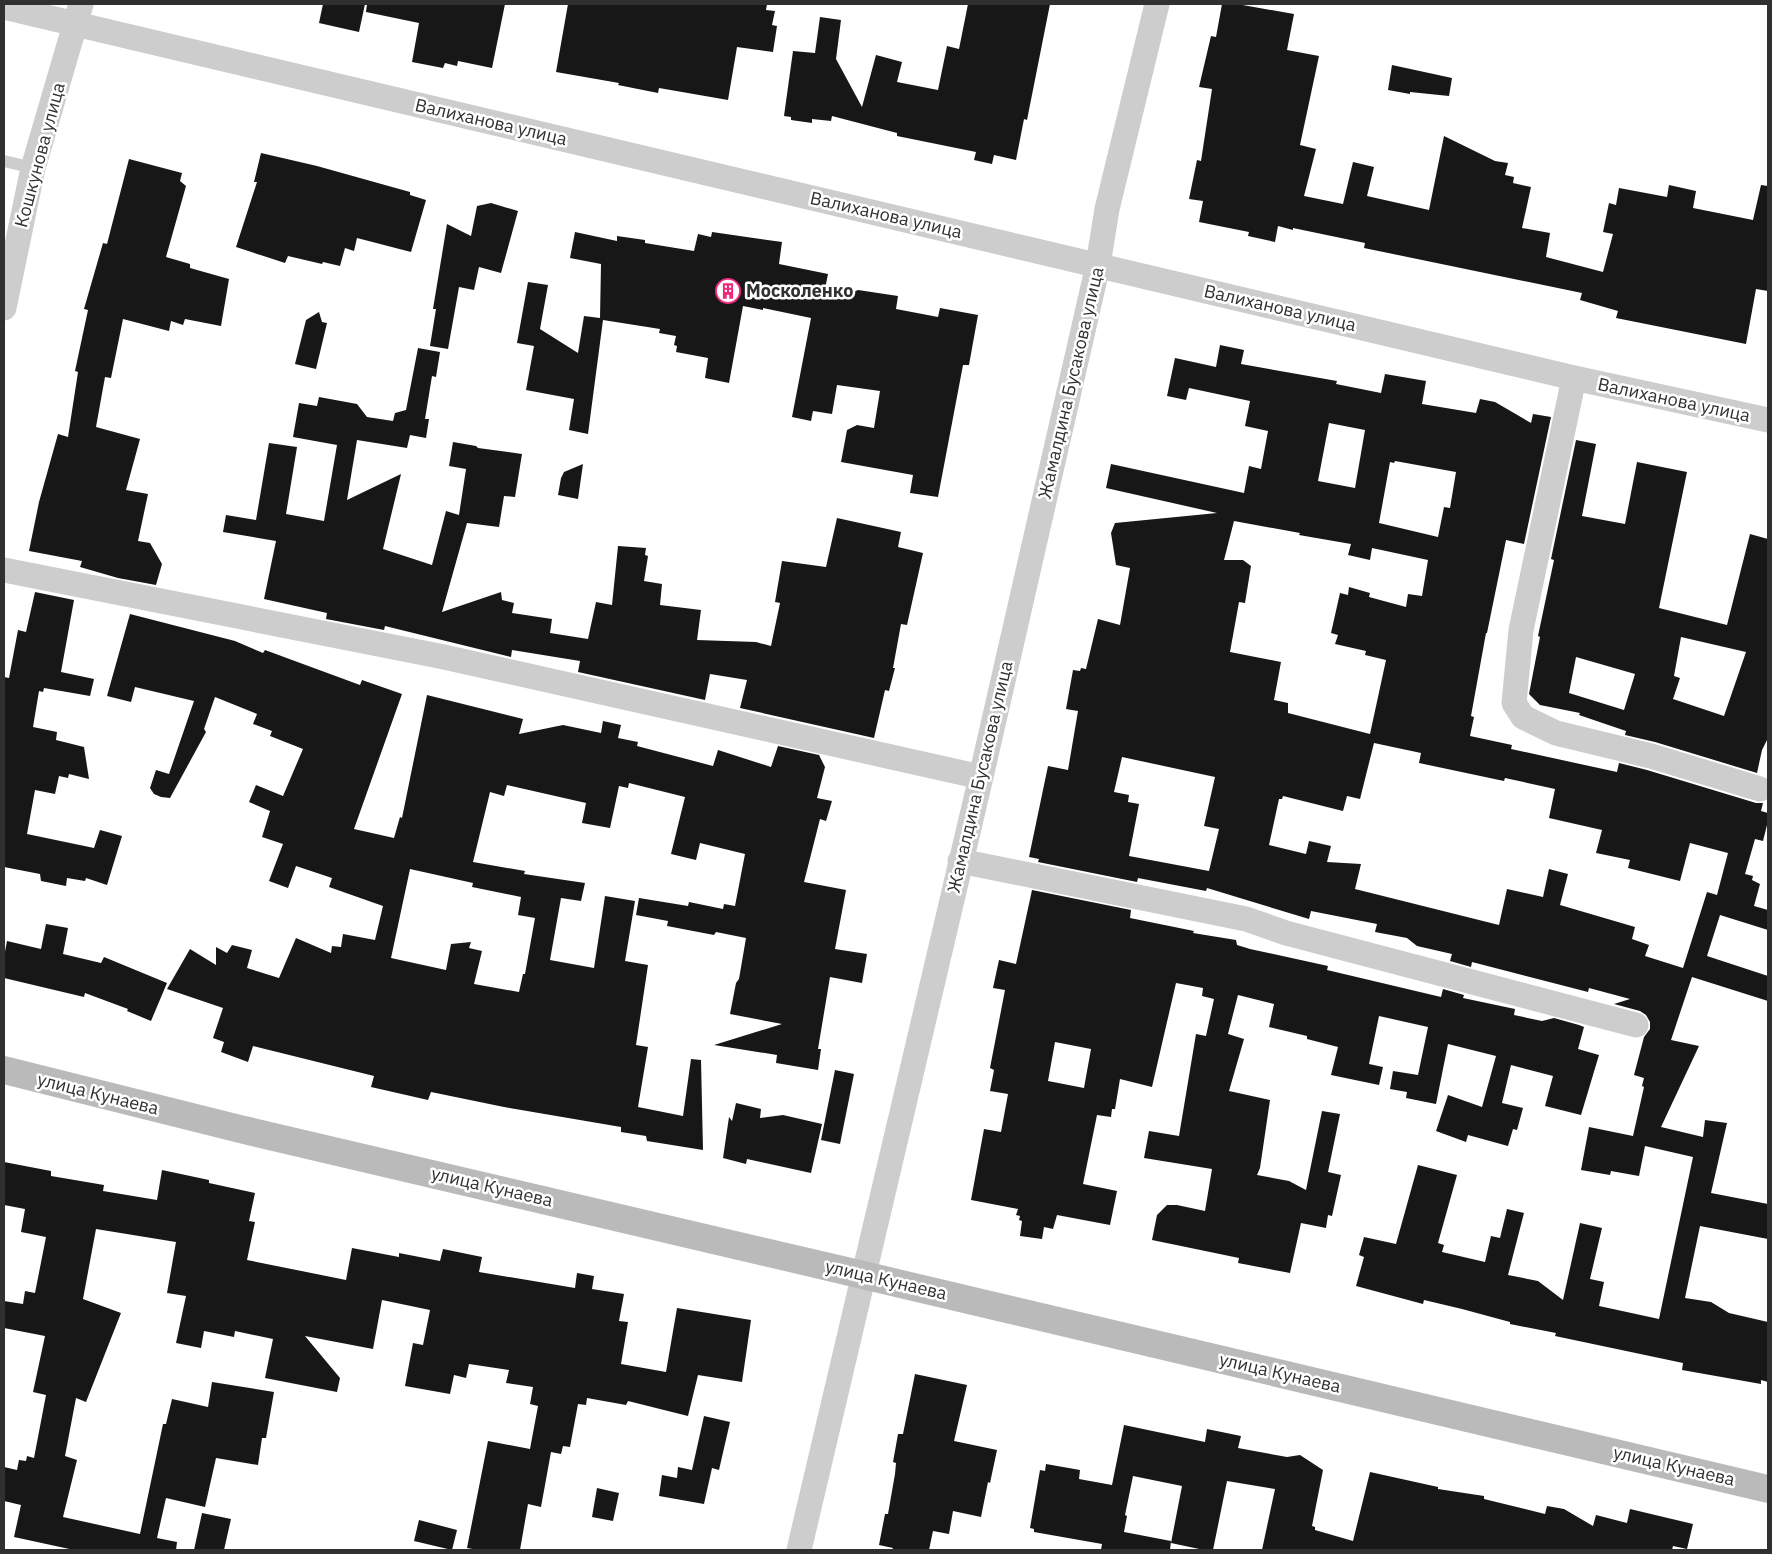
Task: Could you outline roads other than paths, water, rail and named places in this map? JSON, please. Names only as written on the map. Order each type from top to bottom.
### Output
[{"type":"main road","name":"улица Кунаева","points":[[4,1070],[240,1130],[863,1274],[1768,1489]]},
{"type":"street","name":"Жамалдина Бусакова улица","points":[[799,1550],[1098,265],[1107,209],[1157,4]]},
{"type":"street","name":"Валиханова улица","points":[[4,7],[78,14],[1098,265],[1574,378],[1768,420]]},
{"type":"street","name":"Кошкунова улица","points":[[4,308],[33,168],[78,14]]},
{"type":"street","points":[[1574,378],[1521,630],[1514,703],[1523,717],[1556,733],[1651,756],[1760,789]]},
{"type":"street","points":[[4,570],[444,657],[980,777]]},
{"type":"street","points":[[960,861],[1246,919],[1286,933],[1636,1025]]},
{"type":"lane","points":[[4,161],[33,168]]},
{"type":"place","name":"Москоленко","points":[[728,291]]}]
